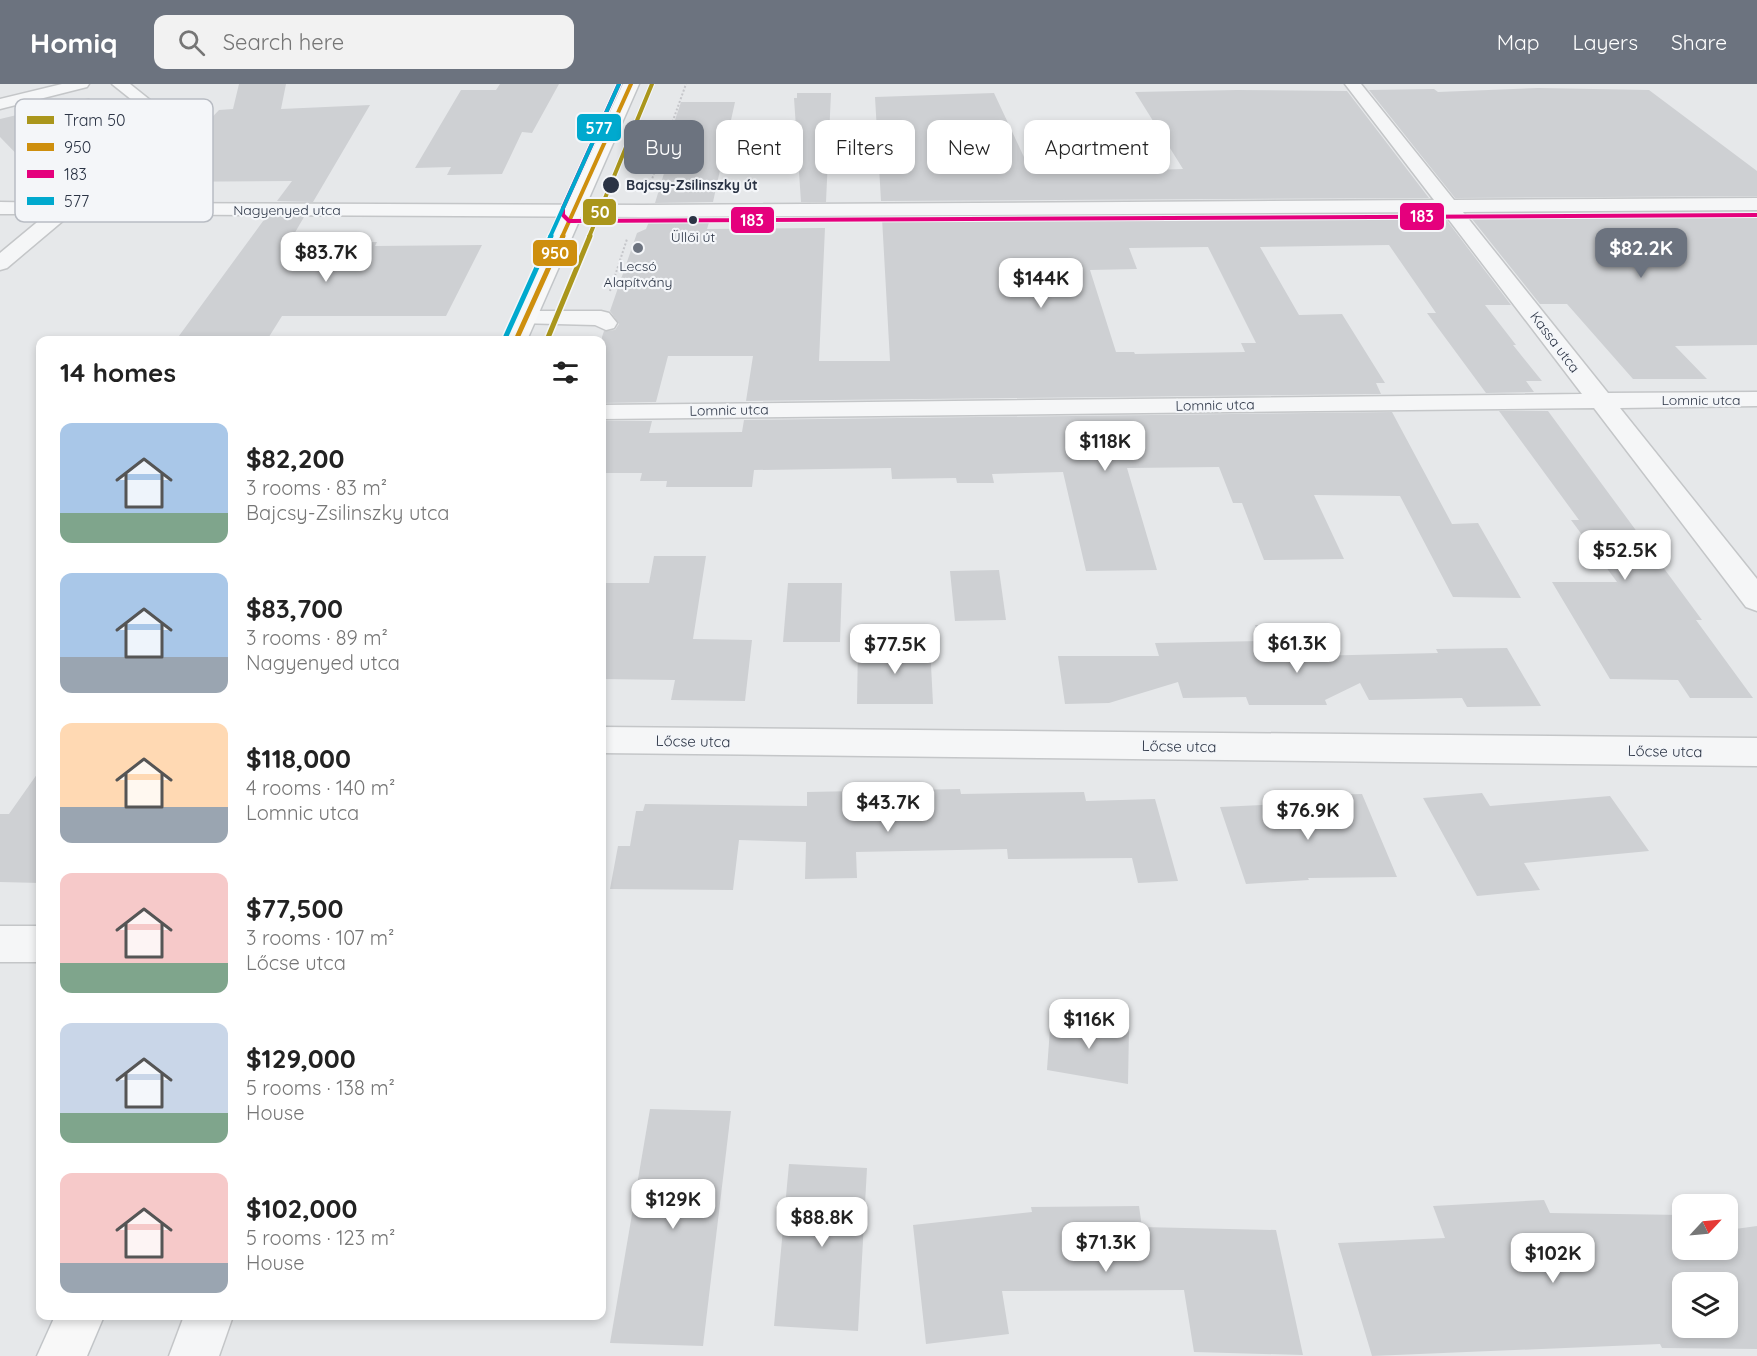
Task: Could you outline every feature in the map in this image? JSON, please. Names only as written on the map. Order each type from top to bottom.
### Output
[{"type":"main road","points":[[518,336],[631,84]]},
{"type":"main road","points":[[62,1356],[78,1320]]},
{"type":"street","points":[[20,99],[81,84]]},
{"type":"street","points":[[120,84],[140,99]]},
{"type":"street","name":"Kassa utca","points":[[1353,84],[1757,600]]},
{"type":"street","points":[[0,104],[15,100]]},
{"type":"street","name":"Nagyenyed utca","points":[[213,210],[573,211],[1757,204]]},
{"type":"street","name":"Nagyenyed utca","points":[[0,208],[15,208]]},
{"type":"street","points":[[0,264],[49,222]]},
{"type":"street","points":[[526,318],[605,319]]},
{"type":"street","name":"Lomnic utca","points":[[606,412],[1757,399]]},
{"type":"street","name":"Lőcse utca","points":[[606,740],[1757,752]]},
{"type":"street","points":[[0,944],[36,944]]},
{"type":"street","points":[[194,1356],[208,1320]]},
{"type":"path","points":[[650,182],[686,84]]},
{"type":"path","points":[[605,319],[631,228]]},
{"type":"building","points":[[239,84],[286,84],[281,109],[370,105],[313,202],[277,201],[292,181],[213,182],[213,116],[219,110],[233,109]]},
{"type":"building","points":[[500,84],[559,84],[532,133],[522,132],[502,174],[447,175],[451,167],[415,168],[461,90],[496,90]]},
{"type":"building","points":[[1538,88],[1649,90],[1757,171],[1757,196],[1455,198],[1369,90],[1434,89],[1438,92]]},
{"type":"building","points":[[1347,91],[1429,198],[881,201],[879,174],[915,174],[915,120],[876,120],[875,97],[994,93],[1007,120],[927,120],[927,174],[1012,174],[1012,131],[1024,157],[1024,174],[1170,174],[1170,169],[1183,169],[1170,148],[1170,120],[1152,120],[1135,92]]},
{"type":"building","points":[[797,93],[831,93],[830,120],[815,120],[815,174],[827,174],[826,202],[801,202],[799,174],[803,174],[803,120],[795,120],[794,98],[797,98]]},
{"type":"building","points":[[681,102],[735,102],[731,120],[716,120],[716,174],[719,174],[713,202],[655,203],[664,174],[704,174],[704,120],[675,120]]},
{"type":"building","points":[[15,115],[15,152],[0,137],[0,119]]},
{"type":"building","points":[[1757,212],[1757,345],[1675,346],[1707,379],[1633,379],[1567,304],[1540,304],[1468,214]]},
{"type":"building","points":[[1442,214],[1511,305],[1485,305],[1542,381],[1526,381],[1534,392],[1486,393],[1427,313],[1436,313],[1389,245],[1260,247],[1299,315],[1342,314],[1385,383],[1376,383],[1381,394],[746,401],[753,356],[668,356],[656,402],[606,403],[606,336],[602,336],[604,331],[615,330],[619,324],[610,311],[637,233],[646,229],[650,219],[710,219],[707,229],[825,228],[819,361],[890,361],[882,218]],"holes":[[[1208,247],[1256,343],[1241,343],[1245,352],[1135,354],[1134,352],[1116,352],[1090,270],[1137,269],[1129,248]]]},
{"type":"building","points":[[266,217],[304,217],[290,241],[298,240],[296,243],[377,242],[375,246],[482,245],[446,316],[282,316],[270,336],[179,336]]},
{"type":"building","points":[[1499,411],[1548,411],[1702,620],[1696,620],[1753,698],[1690,698],[1678,680],[1610,679],[1552,582],[1617,582],[1571,520],[1579,520]]},
{"type":"building","points":[[1392,412],[1452,524],[1478,523],[1521,598],[1453,597],[1400,496],[1314,495],[1344,559],[1264,560],[1242,503],[1233,503],[1219,467],[1127,468],[1157,570],[1086,571],[1063,472],[992,474],[994,483],[957,483],[956,478],[892,479],[891,468],[754,470],[752,487],[666,487],[667,481],[640,481],[642,473],[606,473],[606,421],[652,421],[649,433],[742,432],[744,420]]},
{"type":"building","points":[[654,556],[706,556],[693,639],[752,640],[745,701],[671,700],[675,680],[606,679],[606,583],[649,583]]},
{"type":"building","points":[[999,570],[1006,620],[955,621],[950,571]]},
{"type":"building","points":[[788,583],[842,583],[840,642],[783,642]]},
{"type":"building","points":[[1255,625],[1298,625],[1309,656],[1438,653],[1436,649],[1507,648],[1541,706],[1467,707],[1462,698],[1369,700],[1360,683],[1325,700],[1327,705],[1249,705],[1246,697],[1183,698],[1178,682],[1109,703],[1065,704],[1058,656],[1159,656],[1155,643],[1261,641]]},
{"type":"building","points":[[858,645],[930,645],[933,704],[857,704]]},
{"type":"building","points":[[36,776],[36,883],[0,882],[0,814],[9,814]]},
{"type":"building","points":[[960,789],[961,794],[1084,792],[1086,801],[1155,799],[1178,881],[1138,883],[1132,858],[1008,859],[1007,849],[856,852],[857,878],[805,879],[806,842],[739,840],[733,890],[610,889],[618,846],[630,846],[636,811],[643,811],[645,804],[807,806],[807,792]]},
{"type":"building","points":[[1482,793],[1490,806],[1610,796],[1649,851],[1524,863],[1540,890],[1477,896],[1423,798]]},
{"type":"building","points":[[1362,794],[1397,877],[1308,878],[1309,880],[1246,884],[1220,807],[1322,802],[1319,795]]},
{"type":"building","points":[[1051,1015],[1129,1029],[1128,1084],[1047,1070]]},
{"type":"building","points":[[650,1109],[731,1111],[703,1346],[610,1343]]},
{"type":"building","points":[[789,1164],[867,1168],[858,1331],[774,1326]]},
{"type":"building","points":[[1544,1200],[1550,1213],[1672,1215],[1672,1260],[1738,1260],[1738,1229],[1757,1226],[1757,1349],[1662,1348],[1660,1344],[1372,1356],[1338,1243],[1445,1238],[1433,1206]]},
{"type":"building","points":[[1139,1206],[1142,1227],[1276,1230],[1303,1355],[1194,1352],[1184,1290],[1002,1291],[1009,1334],[926,1344],[913,1225],[1032,1212],[1031,1207]]},
{"type":"tram line","name":"50","points":[[549,336],[652,84]]},
{"type":"transit line","name":"183","points":[[619,84],[563,208],[563,215],[569,221],[1757,215]]},
{"type":"transit line","name":"577","points":[[506,336],[619,84]]},
{"type":"transit line","name":"950","points":[[518,336],[631,84]]},
{"type":"place","name":"Bajcsy-Zsilinszky út","points":[[611,185]]},
{"type":"place","name":"Üllői út","points":[[693,220]]},
{"type":"place","name":"Lecsó Alapítvány","points":[[638,248]]}]
